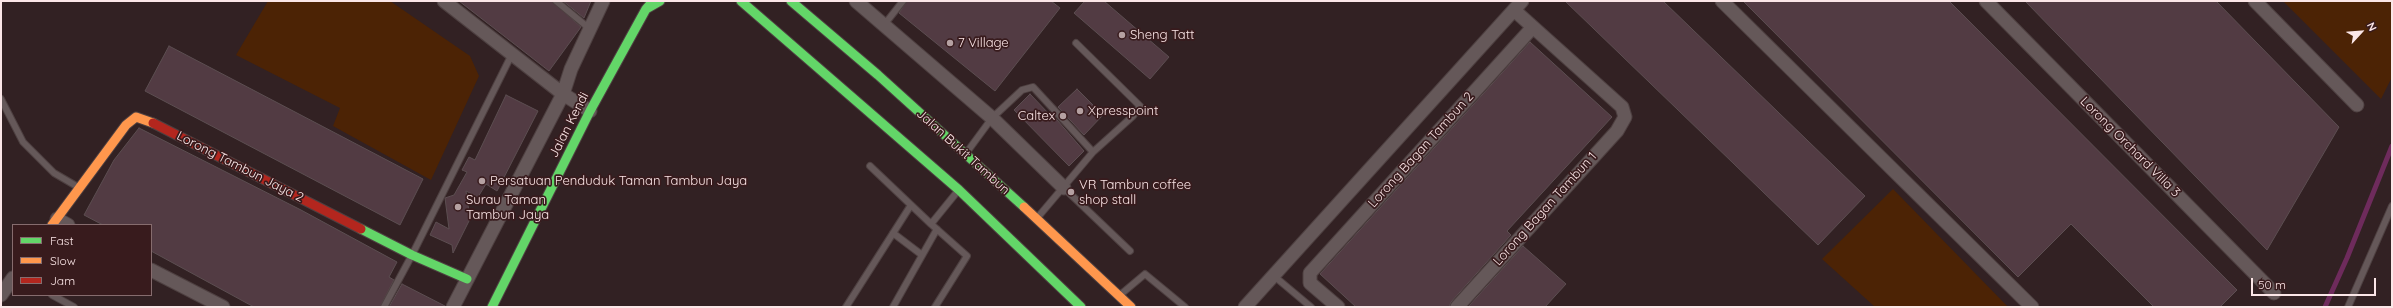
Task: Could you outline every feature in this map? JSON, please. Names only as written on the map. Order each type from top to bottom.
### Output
[{"type":"main road","name":"Jalan Kendi","points":[[492,307],[590,111],[647,5],[653,1]]},
{"type":"main road","points":[[647,5],[660,1]]},
{"type":"main road","points":[[741,1],[959,190],[1081,307]]},
{"type":"main road","name":"Jalan Bukit Tambun","points":[[791,1],[878,75],[1037,219],[1131,307]]},
{"type":"main road","name":"Lorong Tambun Jaya 2","points":[[59,223],[79,188],[126,125],[136,117],[146,119],[412,255],[467,279]]},
{"type":"street","points":[[444,1],[563,94],[590,111]]},
{"type":"street","points":[[452,307],[563,94],[571,69],[591,30],[603,1]]},
{"type":"street","points":[[856,1],[992,118],[1064,188]]},
{"type":"street","points":[[1722,1],[2032,307]]},
{"type":"street","name":"Lorong Orchard Villa 3","points":[[1986,1],[2274,293]]},
{"type":"street","points":[[2255,1],[2357,105]]},
{"type":"street","points":[[1245,307],[1518,6],[1532,27]]},
{"type":"street","name":"Lorong Bagan Tambun 1","points":[[1457,307],[1617,131],[1625,117],[1622,108],[1532,27]]},
{"type":"street","name":"Lorong Bagan Tambun 2","points":[[1338,307],[1310,283],[1310,273],[1532,27]]},
{"type":"street","points":[[152,271],[223,307]]},
{"type":"street","points":[[1,294],[12,279]]},
{"type":"lane","points":[[556,1],[591,30]]},
{"type":"lane","points":[[884,25],[903,1]]},
{"type":"lane","points":[[1037,219],[1093,152],[1133,116],[1140,106],[1076,43]]},
{"type":"lane","points":[[384,307],[412,255],[512,54]]},
{"type":"lane","points":[[965,154],[992,118],[1022,90],[1033,87],[1093,152]]},
{"type":"lane","points":[[1,99],[23,142],[54,173],[79,188]]},
{"type":"lane","points":[[870,166],[937,230],[967,256],[935,307]]},
{"type":"lane","points":[[1064,188],[1130,251]]},
{"type":"lane","points":[[931,224],[959,190]]},
{"type":"lane","points":[[846,307],[911,205]]},
{"type":"lane","points":[[2348,307],[2392,206]]},
{"type":"lane","points":[[2385,223],[2392,224]]},
{"type":"lane","points":[[892,307],[937,230]]},
{"type":"lane","points":[[893,233],[922,256]]},
{"type":"lane","points":[[1119,296],[1145,274],[1184,307]]},
{"type":"lane","points":[[1274,276],[1311,307]]},
{"type":"lane","points":[[54,296],[74,307]]},
{"type":"shaded area","points":[[268,1],[390,1],[470,56],[479,76],[431,180],[333,126],[340,108],[236,55]]},
{"type":"shaded area","points":[[2283,1],[2392,1],[2392,77],[2381,99]]},
{"type":"shaded area","points":[[1893,189],[2008,307],[1875,307],[1822,259]]},
{"type":"building","points":[[459,1],[552,1],[581,27],[549,71]]},
{"type":"building","points":[[563,1],[591,1],[584,18]]},
{"type":"building","points":[[907,1],[1051,1],[1060,8],[995,91],[899,13]]},
{"type":"building","name":"Sheng Tatt","points":[[1085,1],[1104,1],[1169,57],[1150,79],[1074,13]]},
{"type":"building","points":[[1565,1],[1663,1],[1865,196],[1818,245]]},
{"type":"building","points":[[1743,1],[1949,1],[2237,290],[2220,307],[2154,307],[2071,224],[2018,277]]},
{"type":"building","points":[[2025,1],[2216,1],[2339,127],[2267,250]]},
{"type":"building","points":[[1530,42],[1612,117],[1507,231],[1511,235],[1451,302],[1449,307],[1356,307],[1320,274]]},
{"type":"building","points":[[169,46],[423,179],[400,225],[145,91]]},
{"type":"building","name":"Xpresspoint","points":[[1077,89],[1103,115],[1084,135],[1058,107]]},
{"type":"building","points":[[1030,94],[1050,115],[1051,113],[1084,151],[1069,166],[1014,110]]},
{"type":"building","points":[[506,95],[538,111],[497,191],[486,184],[478,197],[466,191],[470,219],[453,253],[452,245],[430,235],[436,222],[449,229],[445,198],[454,195],[467,172],[462,170],[469,157],[475,160]]},
{"type":"building","points":[[139,128],[301,210],[397,262],[389,277],[394,280],[380,307],[254,307],[152,252],[152,224],[101,224],[84,215],[114,160]]},
{"type":"building","points":[[1523,246],[1566,284],[1545,307],[1468,307]]},
{"type":"building","points":[[402,284],[445,306],[445,307],[389,307]]},
{"type":"waterway","points":[[2325,307],[2347,258],[2392,146]]},
{"type":"traffic: fast","points":[[492,307],[590,111],[646,9],[653,1]]},
{"type":"traffic: fast","points":[[646,9],[660,1]]},
{"type":"traffic: fast","points":[[741,1],[959,190],[1081,307]]},
{"type":"traffic: fast","points":[[791,1],[878,75],[1024,207]]},
{"type":"traffic: fast","points":[[361,229],[412,255],[467,279]]},
{"type":"traffic: slow","points":[[53,224],[126,125],[136,117],[153,123]]},
{"type":"traffic: slow","points":[[1024,207],[1131,307]]},
{"type":"traffic: jam","points":[[153,123],[361,229]]},
{"type":"place","name":"Sheng Tatt","points":[[1122,35]]},
{"type":"place","name":"7 Village","points":[[950,43]]},
{"type":"place","name":"Xpresspoint","points":[[1080,111]]},
{"type":"place","name":"Caltex","points":[[1063,116]]},
{"type":"place","name":"Persatuan Penduduk Taman Tambun Jaya","points":[[482,181]]},
{"type":"place","name":"VR Tambun coffee shop stall","points":[[1071,192]]},
{"type":"place","name":"Surau Taman Tambun Jaya","points":[[458,207]]}]
